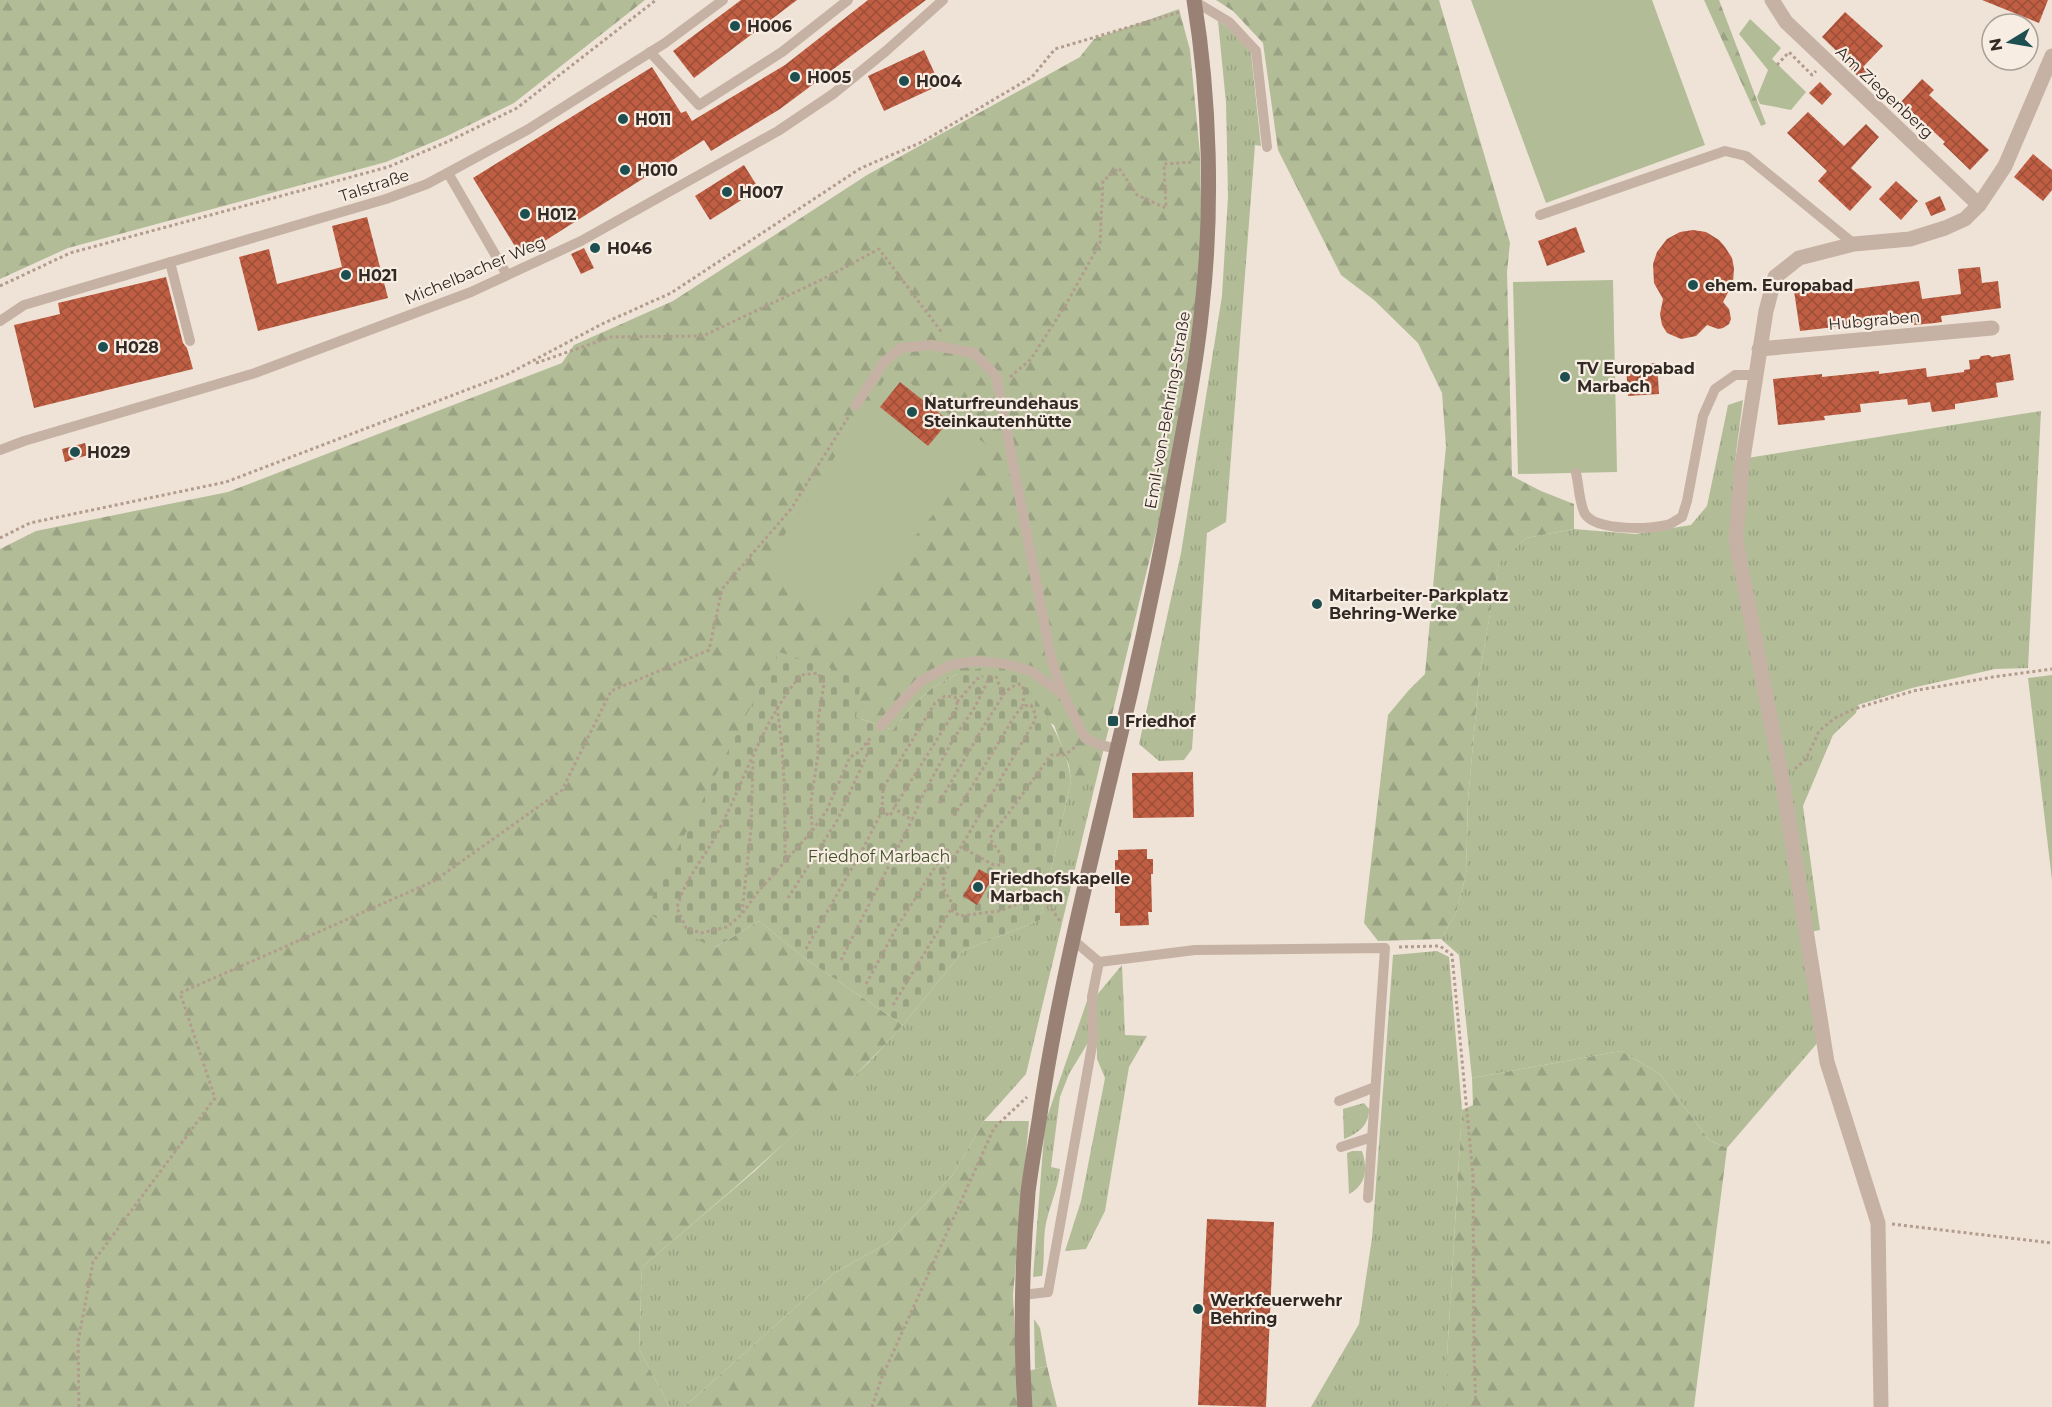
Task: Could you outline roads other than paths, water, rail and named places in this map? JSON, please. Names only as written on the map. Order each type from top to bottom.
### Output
[{"type":"main road","name":"Emil-von-Behring-Straße","points":[[1025,1407],[1023,1295],[1028,1191],[1045,1081],[1072,939],[1118,749],[1162,546],[1196,362],[1203,303],[1208,162],[1202,58],[1195,3]]},
{"type":"street","name":"Am Ziegenberg","points":[[1772,0],[1786,22],[1980,205]]},
{"type":"street","points":[[1881,1407],[1878,1223],[1827,1062],[1782,779],[1736,541],[1742,465],[1759,349],[1775,277],[1799,258],[1854,244],[1910,239],[1965,219],[1980,205],[2005,166],[2052,56]]},
{"type":"street","name":"Hubgraben","points":[[1759,349],[1992,328]]},
{"type":"lane","name":"Talstraße","points":[[0,321],[24,305],[386,199],[427,184],[528,130],[650,52],[723,0]]},
{"type":"lane","points":[[650,52],[699,105],[782,52],[848,0]]},
{"type":"lane","name":"Michelbacher Weg","points":[[0,450],[255,373],[471,292],[581,241],[778,131],[833,94],[943,0]]},
{"type":"lane","points":[[1195,3],[1229,22],[1256,51],[1267,147]]},
{"type":"lane","points":[[1540,215],[1725,151],[1746,156],[1854,244]]},
{"type":"lane","points":[[448,173],[507,275]]},
{"type":"lane","points":[[170,262],[190,341]]},
{"type":"lane","points":[[856,405],[884,362],[901,348],[931,345],[974,352],[996,376],[1051,658],[1063,694],[1085,738],[1100,745],[1118,749]]},
{"type":"lane","points":[[1576,473],[1584,512],[1598,525],[1625,528],[1668,524],[1682,517],[1688,501],[1703,416],[1715,389],[1735,375],[1756,375]]},
{"type":"lane","points":[[881,726],[921,681],[950,665],[977,661],[1006,664],[1031,671],[1063,694]]},
{"type":"lane","points":[[1072,939],[1099,962],[1195,950],[1385,948],[1368,1198]]},
{"type":"lane","points":[[1023,1295],[1048,1292],[1093,1040],[1092,997],[1099,962]]},
{"type":"lane","points":[[1339,1101],[1375,1087]]},
{"type":"lane","points":[[1341,1147],[1372,1137]]},
{"type":"place","name":"H006","points":[[735,26]]},
{"type":"place","name":"H005","points":[[795,77]]},
{"type":"place","name":"H004","points":[[904,81]]},
{"type":"place","name":"H011","points":[[623,119]]},
{"type":"place","name":"H010","points":[[625,170]]},
{"type":"place","name":"H007","points":[[727,192]]},
{"type":"place","name":"H012","points":[[525,214]]},
{"type":"place","name":"H046","points":[[595,248]]},
{"type":"place","name":"H021","points":[[346,275]]},
{"type":"place","name":"ehem. Europabad","points":[[1693,285]]},
{"type":"place","name":"H028","points":[[103,347]]},
{"type":"place","name":"TV Europabad Marbach","points":[[1565,377]]},
{"type":"place","name":"Naturfreundehaus Steinkautenhütte","points":[[912,412]]},
{"type":"place","name":"H029","points":[[75,452]]},
{"type":"place","name":"Mitarbeiter-Parkplatz Behring-Werke","points":[[1317,604]]},
{"type":"place","name":"Friedhof","points":[[1113,721]]},
{"type":"place","name":"Friedhofskapelle Marbach","points":[[978,887]]},
{"type":"place","name":"Werkfeuerwehr Behring","points":[[1198,1309]]},
{"type":"park label","name":"Friedhof Marbach","points":[[879,856]]}]
